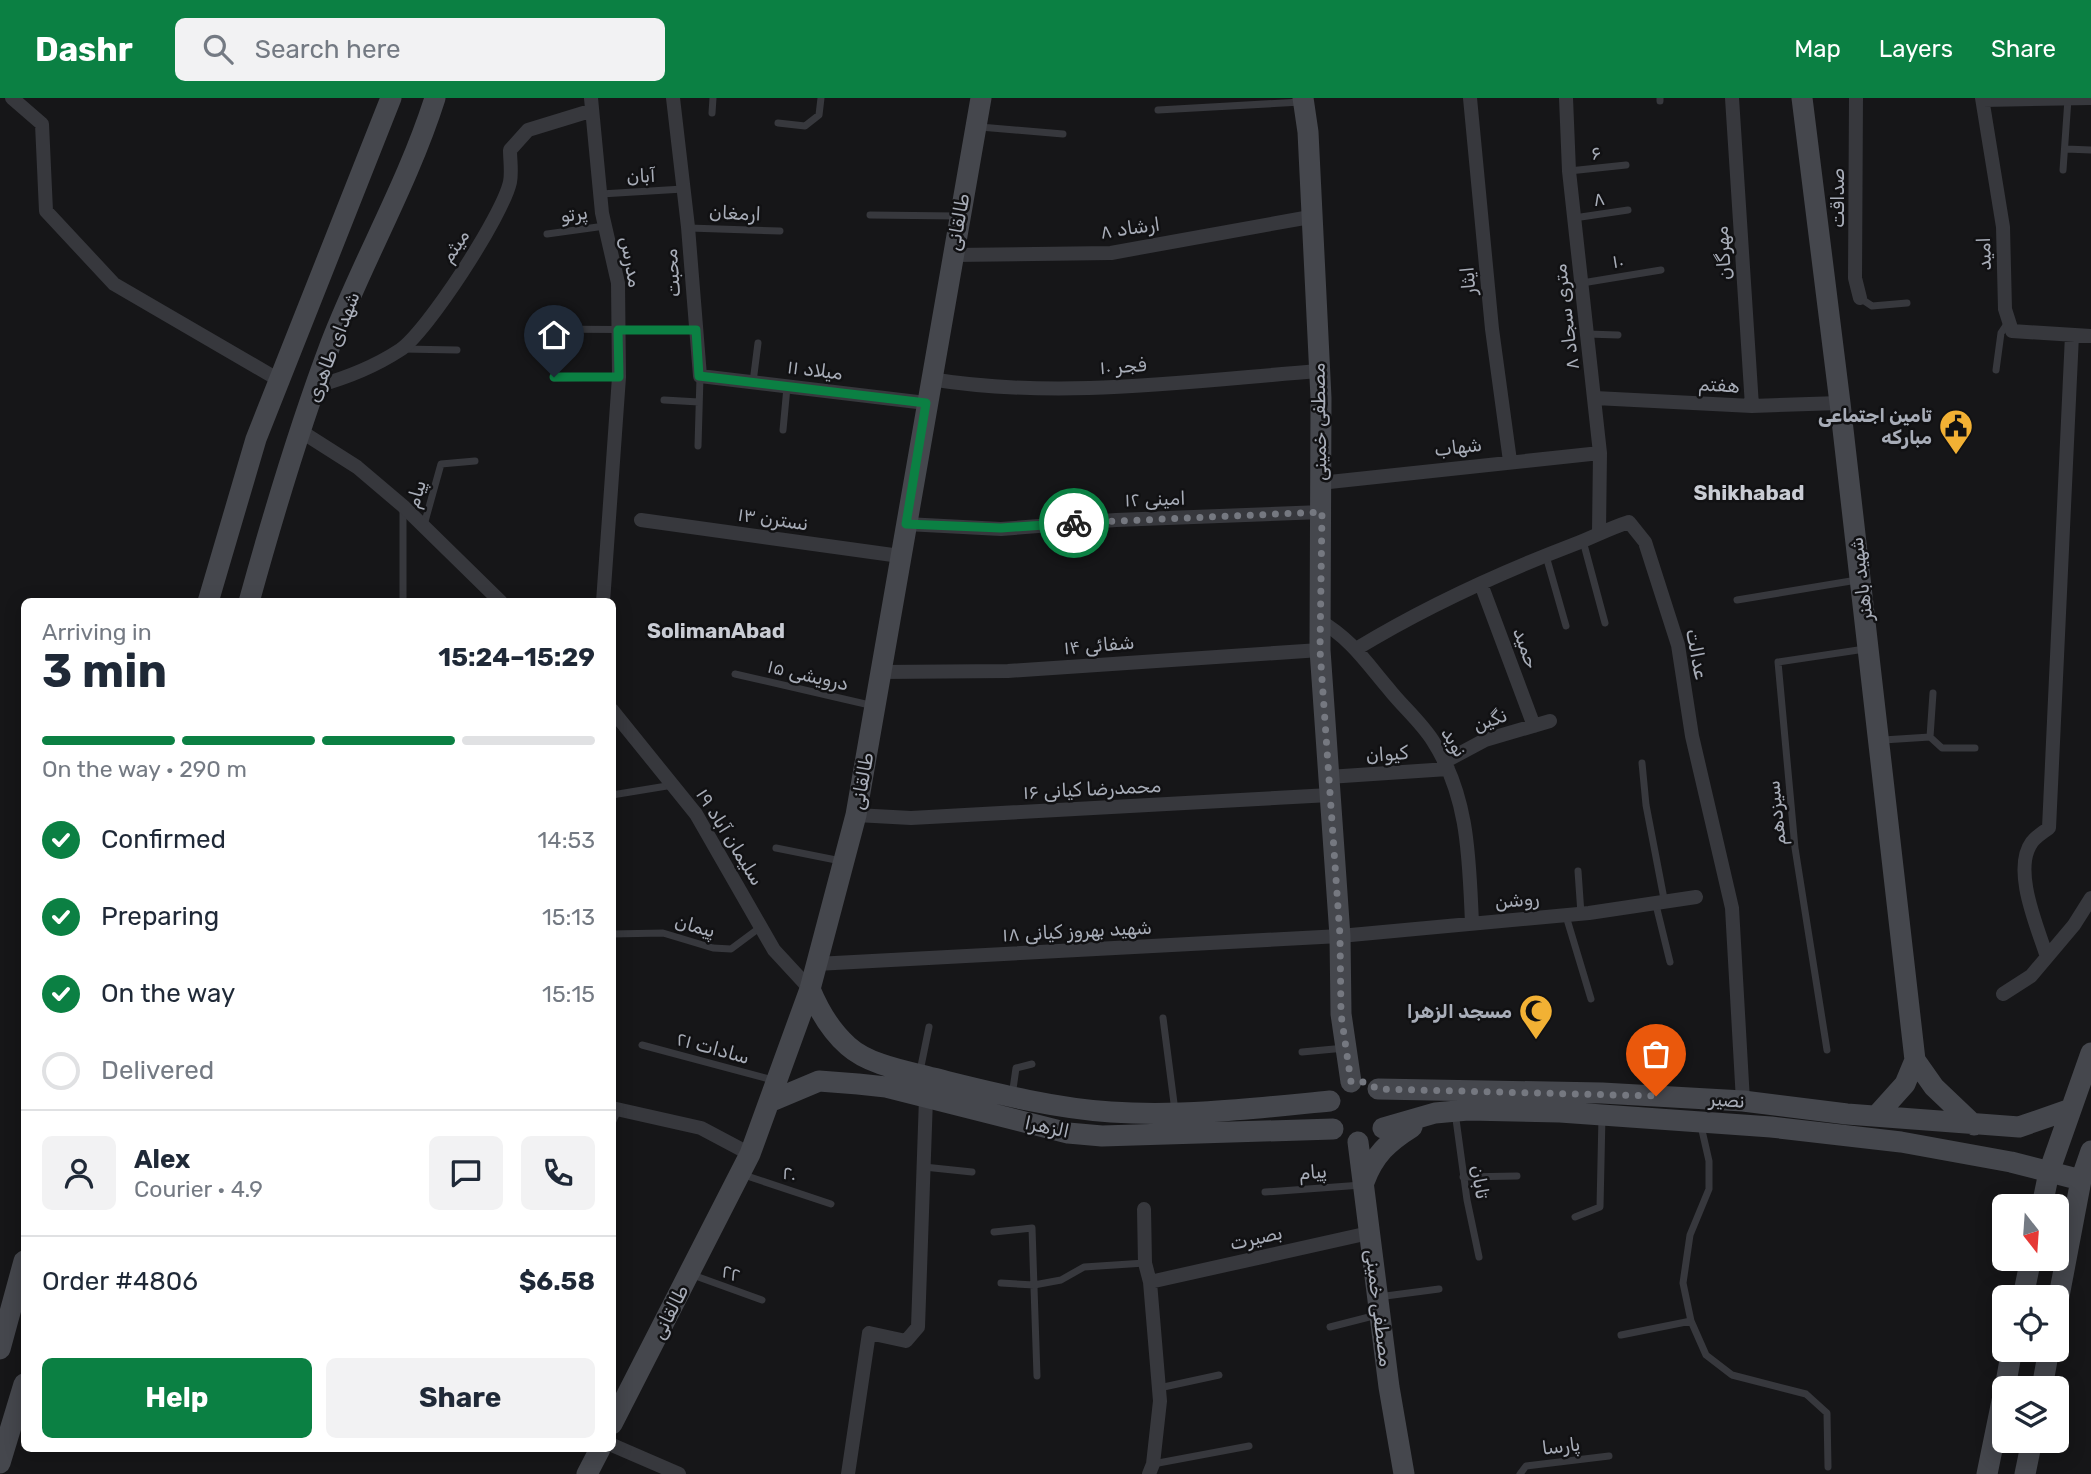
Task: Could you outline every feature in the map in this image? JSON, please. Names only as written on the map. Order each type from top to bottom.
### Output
[{"type":"street","points":[[12,98],[41,124],[46,211],[114,284],[279,380]]},
{"type":"street","name":"شهدای طاهری","points":[[209,598],[256,439],[391,98]]},
{"type":"street","name":"شهدای طاهری","points":[[249,598],[332,342],[379,237],[435,98]]},
{"type":"street","name":"محبت","points":[[673,98],[688,228],[699,376]]},
{"type":"street","name":"طالقانی","points":[[616,1411],[750,1154],[810,989],[856,815],[981,98]]},
{"type":"street","name":"ایثار","points":[[1470,98],[1492,329],[1510,461]]},
{"type":"street","name":"۸ متری سجاد","points":[[1566,98],[1569,171],[1600,453],[1600,531]]},
{"type":"street","name":"مهرگان","points":[[1732,98],[1752,406]]},
{"type":"street","name":"شهید باهنر","points":[[1802,98],[1880,740],[1914,1060]]},
{"type":"street","name":"صداقت","points":[[1856,98],[1855,278],[1860,298]]},
{"type":"street","points":[[1982,99],[2091,98]]},
{"type":"street","name":"امید","points":[[1982,99],[2000,205],[2005,309],[2009,320]]},
{"type":"street","name":"مصطفی خمینی","points":[[1304,100],[1308,132],[1319,371],[1322,512],[1320,650],[1345,1048],[1351,1082]]},
{"type":"street","name":"میثم","points":[[317,386],[352,376],[402,349],[439,304],[491,228],[510,182],[510,150],[528,130],[590,105]]},
{"type":"street","name":"مدرس","points":[[590,105],[605,226],[618,283],[619,377],[603,598]]},
{"type":"street","name":"ارشاد ۸","points":[[953,255],[1111,253],[1310,217]]},
{"type":"street","points":[[2009,320],[2012,331],[2091,336]]},
{"type":"street","points":[[2046,954],[2031,909],[2024,860],[2031,842],[2049,828],[2072,335]]},
{"type":"street","name":"فجر ۱۰","points":[[930,379],[982,388],[1075,389],[1319,371]]},
{"type":"street","name":"میلاد ۱۱","points":[[699,376],[926,403]]},
{"type":"street","name":"هفتم","points":[[1595,398],[1752,406],[1840,403]]},
{"type":"street","points":[[302,432],[357,467],[403,506],[497,598]]},
{"type":"street","name":"شهاب","points":[[1320,483],[1600,453]]},
{"type":"street","name":"امینی ۱۲","points":[[906,524],[1001,528],[1116,520],[1322,512]]},
{"type":"street","name":"نسترن ۱۳","points":[[641,520],[900,556]]},
{"type":"street","name":"عدالت","points":[[1356,649],[1403,620],[1480,584],[1583,541],[1600,531],[1629,522],[1645,542],[1678,645],[1692,736],[1732,908],[1743,1101]]},
{"type":"street","name":"حمید","points":[[1480,584],[1534,726]]},
{"type":"street","name":"نوید","points":[[1320,621],[1343,634],[1433,740],[1446,765],[1462,804],[1467,834],[1472,923]]},
{"type":"street","name":"شفائی ۱۴","points":[[881,672],[1008,671],[1320,650]]},
{"type":"street","name":"سلیمان آباد ۱۹","points":[[616,715],[696,814],[774,950],[810,989]]},
{"type":"street","name":"نگین","points":[[1446,765],[1485,740],[1550,721]]},
{"type":"street","name":"کیوان","points":[[1329,786],[1446,765]]},
{"type":"street","name":"محمدرضا کیانی ۱۶","points":[[856,815],[911,818],[1329,786]]},
{"type":"street","name":"روشن","points":[[1340,936],[1573,914],[1696,897]]},
{"type":"street","points":[[2003,994],[2031,976],[2046,954],[2074,925],[2091,898]]},
{"type":"street","name":"شهید بهروز کیانی ۱۸","points":[[816,964],[1340,936]]},
{"type":"street","name":"الزهرا","points":[[810,989],[821,1015],[849,1047],[870,1059],[919,1074],[1012,1096],[1111,1112],[1175,1112],[1330,1101]]},
{"type":"street","points":[[2044,1194],[2049,1172],[2091,1053]]},
{"type":"street","points":[[858,1084],[853,1073],[855,1067],[870,1059]]},
{"type":"street","points":[[1878,1114],[1905,1084],[1914,1060]]},
{"type":"street","points":[[1914,1060],[1934,1087],[1974,1125]]},
{"type":"street","name":"الزهرا","points":[[769,1102],[819,1080],[886,1087],[1079,1134],[1333,1129]]},
{"type":"street","points":[[1351,1082],[1365,1082],[1378,1089],[1386,1101],[1388,1115],[1383,1128],[1372,1138],[1358,1142],[1344,1138],[1333,1129],[1328,1115],[1330,1101],[1338,1089],[1351,1082]]},
{"type":"street","name":"نصیر","points":[[1378,1089],[1656,1096],[1743,1101],[1847,1114],[1878,1114],[1974,1125],[2019,1127],[2071,1109]]},
{"type":"street","points":[[1436,1089],[1430,1101],[1445,1112]]},
{"type":"street","points":[[848,1474],[869,1333],[906,1341],[918,1327],[926,1098]]},
{"type":"street","points":[[1286,1130],[1297,1121],[1297,1112],[1290,1105]]},
{"type":"street","points":[[1771,1127],[1775,1105]]},
{"type":"street","points":[[1383,1128],[1445,1112],[1602,1115],[1771,1127],[1901,1142],[2011,1161],[2081,1180]]},
{"type":"street","points":[[1363,1184],[1371,1163],[1384,1146],[1445,1112]]},
{"type":"street","points":[[616,1114],[701,1128],[750,1154]]},
{"type":"street","points":[[2011,1161],[2020,1149],[2022,1139],[2019,1127]]},
{"type":"street","name":"مصطفی خمینی","points":[[1358,1142],[1404,1474]]},
{"type":"street","points":[[2061,1285],[2081,1180],[2091,1150]]},
{"type":"street","points":[[1144,1209],[1145,1263],[1150,1282],[1159,1388],[1151,1469]]},
{"type":"street","name":"بصیرت","points":[[1150,1282],[1369,1233]]},
{"type":"street","points":[[0,1349],[21,1272]]},
{"type":"street","points":[[0,1464],[21,1394]]},
{"type":"street","points":[[616,1447],[679,1474]]},
{"type":"street","points":[[1987,1474],[1992,1449]]},
{"type":"street","points":[[587,1474],[598,1452]]},
{"type":"street","points":[[2025,1474],[2029,1453]]},
{"type":"lane","points":[[712,113],[713,98]]},
{"type":"lane","points":[[778,123],[805,126],[819,115],[821,98]]},
{"type":"lane","points":[[2063,170],[2068,98]]},
{"type":"lane","points":[[1158,110],[1304,100]]},
{"type":"lane","points":[[975,127],[1063,134]]},
{"type":"lane","points":[[2066,149],[2091,150]]},
{"type":"lane","name":"۶","points":[[1569,171],[1626,165]]},
{"type":"lane","name":"آبان","points":[[600,194],[683,190]]},
{"type":"lane","name":"۸","points":[[1574,218],[1628,210]]},
{"type":"lane","points":[[870,215],[959,216]]},
{"type":"lane","name":"پرتو","points":[[547,234],[605,226]]},
{"type":"lane","name":"ارمغان","points":[[688,228],[780,231]]},
{"type":"lane","name":"۱۰","points":[[1581,283],[1661,270]]},
{"type":"lane","points":[[1860,298],[1872,306],[1907,303]]},
{"type":"lane","points":[[1996,370],[2001,332],[2009,320]]},
{"type":"lane","points":[[538,329],[696,330]]},
{"type":"lane","points":[[1586,334],[1618,335]]},
{"type":"lane","points":[[753,382],[758,343]]},
{"type":"lane","points":[[402,349],[457,350]]},
{"type":"lane","name":"محبت","points":[[698,446],[699,376]]},
{"type":"lane","points":[[554,377],[619,377]]},
{"type":"lane","points":[[783,430],[788,387]]},
{"type":"lane","points":[[664,400],[699,401]]},
{"type":"lane","name":"پیام","points":[[423,526],[441,464],[475,461]]},
{"type":"lane","points":[[402,598],[403,506]]},
{"type":"lane","points":[[1583,541],[1605,623]]},
{"type":"lane","points":[[1546,555],[1566,626]]},
{"type":"lane","points":[[1737,600],[1861,579]]},
{"type":"lane","name":"سیزدهم","points":[[1827,1050],[1795,848],[1778,662],[1869,648]]},
{"type":"lane","name":"درویشی ۱۵","points":[[735,674],[875,706]]},
{"type":"lane","points":[[1930,737],[1933,693]]},
{"type":"lane","points":[[1880,740],[1930,737],[1942,748],[1975,748]]},
{"type":"lane","points":[[1642,763],[1670,962]]},
{"type":"lane","points":[[616,794],[673,785]]},
{"type":"lane","points":[[776,848],[844,862]]},
{"type":"lane","points":[[1578,871],[1573,914],[1591,999]]},
{"type":"lane","name":"پیمان","points":[[616,934],[663,933],[713,948],[731,948],[762,926]]},
{"type":"lane","points":[[1163,1018],[1175,1112]]},
{"type":"lane","points":[[919,1074],[929,1027]]},
{"type":"lane","name":"سادات ۲۱","points":[[642,1045],[776,1081]]},
{"type":"lane","points":[[1303,1052],[1345,1048]]},
{"type":"lane","points":[[1647,1049],[1656,1096]]},
{"type":"lane","points":[[1012,1096],[1016,1068],[1032,1064]]},
{"type":"lane","name":"تابان","points":[[1445,1112],[1463,1177],[1479,1257]]},
{"type":"lane","points":[[1575,1217],[1600,1207],[1602,1115]]},
{"type":"lane","name":"نصیر","points":[[1700,1122],[1709,1161],[1709,1189],[1690,1236],[1683,1283],[1690,1321],[1706,1355],[1732,1376],[1806,1394],[1826,1413],[1828,1467]]},
{"type":"lane","points":[[923,1166],[972,1172]]},
{"type":"lane","name":"۲۰","points":[[740,1174],[831,1203]]},
{"type":"lane","points":[[1463,1177],[1517,1176]]},
{"type":"lane","name":"پیام","points":[[1265,1192],[1363,1184]]},
{"type":"lane","points":[[994,1232],[1032,1228],[1037,1376]]},
{"type":"lane","points":[[1001,1283],[1034,1285],[1061,1280],[1084,1267],[1145,1263]]},
{"type":"lane","name":"۲۲","points":[[689,1274],[762,1300]]},
{"type":"lane","points":[[1330,1327],[1379,1306],[1439,1289]]},
{"type":"lane","points":[[1621,1335],[1690,1321]]},
{"type":"lane","points":[[1159,1388],[1219,1375]]},
{"type":"lane","points":[[1151,1469],[1248,1446]]},
{"type":"lane","name":"پارسا","points":[[1520,1474],[1526,1466],[1609,1456]]},
{"type":"way so far","points":[[1074,523],[1322,512],[1320,650],[1340,936],[1341,1014],[1351,1082],[1365,1082],[1378,1089],[1656,1096]]},
{"type":"place","name":"تامین اجتماعی مبارکه","points":[[1956,456]]},
{"type":"place","name":"مسجد الزهرا","points":[[1536,1041]]},
{"type":"district","name":"Shikhabad","points":[[1749,492]]},
{"type":"district","name":"SolimanAbad","points":[[716,630]]},
{"type":"route","points":[[554,377],[619,377],[618,330],[696,330],[699,376],[926,403],[906,524],[1001,528],[1074,523]]}]
